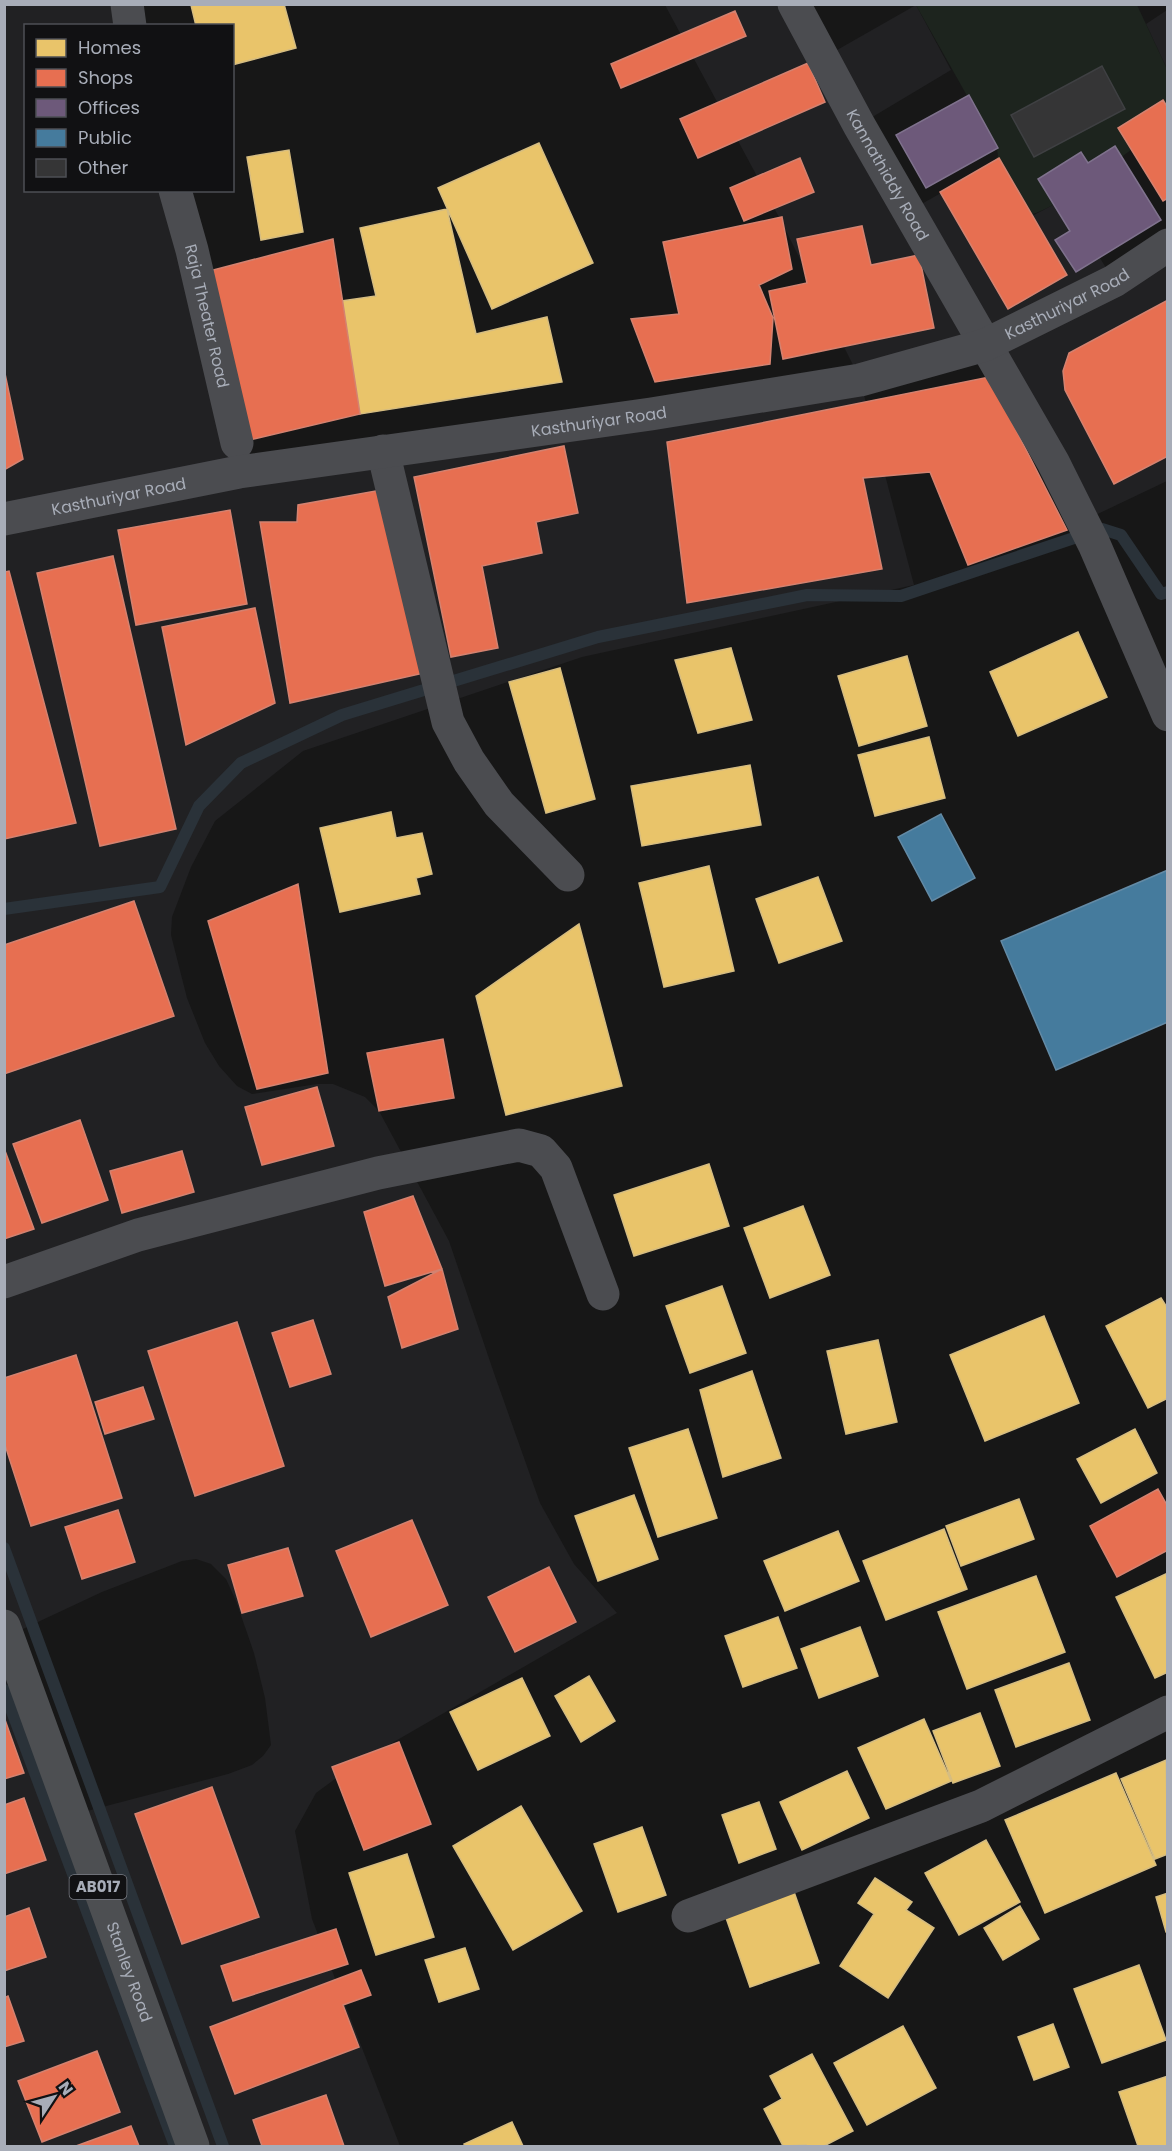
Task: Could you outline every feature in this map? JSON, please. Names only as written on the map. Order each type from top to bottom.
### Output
[{"type":"main road","name":"Stanley Road","points":[[4,1626],[194,2146]]},
{"type":"street","points":[[127,4],[130,24]]},
{"type":"street","name":"Kannathiddy Road","points":[[794,4],[865,135],[1053,462],[1094,544],[1167,715]]},
{"type":"street","name":"Raja Theater Road","points":[[176,192],[192,250],[237,443]]},
{"type":"street","name":"Kasthuriyar Road","points":[[4,519],[239,472],[651,414],[860,380],[986,345],[1114,281],[1167,245]]},
{"type":"street","points":[[383,451],[448,722],[469,761],[499,804],[568,875]]},
{"type":"street","points":[[4,1282],[138,1235],[378,1173],[519,1145],[541,1151],[556,1168],[603,1294]]},
{"type":"street","points":[[688,1916],[981,1806],[1167,1712]]},
{"type":"shaded area","points":[[5,5],[127,5],[130,24],[24,24],[24,192],[175,192],[239,472],[860,379],[780,219],[665,5],[794,5],[823,58],[916,5],[951,70],[859,125],[909,211],[991,165],[1034,215],[1064,199],[1114,281],[1167,245],[1167,481],[1083,521],[985,345],[860,380],[914,585],[582,657],[303,751],[215,821],[191,867],[172,917],[171,935],[187,998],[205,1043],[219,1066],[237,1086],[252,1094],[317,1084],[333,1084],[365,1097],[379,1111],[449,1241],[540,1503],[574,1564],[617,1613],[354,1765],[316,1793],[295,1831],[312,1919],[400,2146],[5,2146]],"holes":[[[196,1559],[211,1564],[226,1579],[254,1653],[265,1698],[271,1745],[252,1765],[228,1774],[72,1815],[8,1636],[102,1592],[182,1561]]]},
{"type":"shaded area","points":[[916,5],[1137,5],[1167,69],[1167,122],[1076,190],[1040,212],[1027,215],[991,165],[998,156],[997,149]]},
{"type":"shaded area","points":[[1167,10],[1167,69],[1146,24]]},
{"type":"building: Homes","points":[[284,4],[296,48],[234,64],[234,24],[196,24],[191,5]]},
{"type":"building: Homes","points":[[539,143],[593,263],[492,309],[438,188]]},
{"type":"building: Homes","points":[[289,150],[303,232],[261,240],[247,157]]},
{"type":"building: Homes","points":[[447,209],[476,334],[547,317],[562,382],[360,414],[342,301],[376,296],[360,228]]},
{"type":"building: Homes","points":[[1078,632],[1107,697],[1018,736],[990,672]]},
{"type":"building: Homes","points":[[731,648],[752,720],[698,733],[675,660]]},
{"type":"building: Homes","points":[[907,656],[927,726],[859,746],[838,676]]},
{"type":"building: Homes","points":[[560,668],[595,799],[546,813],[509,682]]},
{"type":"building: Homes","points":[[929,737],[945,798],[875,816],[858,755]]},
{"type":"building: Homes","points":[[750,765],[761,825],[642,846],[631,786]]},
{"type":"building: Homes","points":[[391,812],[396,838],[422,833],[432,874],[416,878],[420,894],[340,912],[320,828]]},
{"type":"building: Homes","points":[[709,866],[734,971],[664,987],[639,883]]},
{"type":"building: Homes","points":[[818,877],[842,941],[779,963],[756,899]]},
{"type":"building: Homes","points":[[579,924],[622,1086],[506,1115],[476,996]]},
{"type":"building: Homes","points":[[709,1164],[729,1226],[634,1256],[614,1195]]},
{"type":"building: Homes","points":[[803,1206],[830,1275],[770,1298],[744,1228]]},
{"type":"building: Homes","points":[[722,1286],[746,1353],[690,1373],[666,1306]]},
{"type":"building: Homes","points":[[1161,1298],[1168,1309],[1168,1398],[1148,1408],[1106,1326]]},
{"type":"building: Homes","points":[[1044,1316],[1079,1403],[985,1441],[950,1355]]},
{"type":"building: Homes","points":[[878,1340],[897,1422],[846,1434],[827,1351]]},
{"type":"building: Homes","points":[[752,1371],[781,1458],[723,1477],[700,1390]]},
{"type":"building: Homes","points":[[688,1429],[717,1518],[658,1537],[629,1448]]},
{"type":"building: Homes","points":[[1135,1429],[1157,1473],[1101,1503],[1077,1459]]},
{"type":"building: Homes","points":[[634,1495],[658,1559],[598,1581],[575,1516]]},
{"type":"building: Homes","points":[[1019,1499],[1034,1539],[961,1566],[946,1526]]},
{"type":"building: Homes","points":[[944,1529],[967,1589],[886,1620],[863,1561]]},
{"type":"building: Homes","points":[[838,1531],[859,1581],[785,1611],[764,1561]]},
{"type":"building: Homes","points":[[1168,1573],[1168,1672],[1155,1678],[1116,1597]]},
{"type":"building: Homes","points":[[1036,1576],[1065,1652],[967,1689],[938,1612]]},
{"type":"building: Homes","points":[[778,1617],[797,1668],[743,1687],[725,1636]]},
{"type":"building: Homes","points":[[860,1627],[878,1676],[819,1698],[801,1649]]},
{"type":"building: Homes","points":[[1069,1663],[1090,1720],[1016,1747],[995,1690]]},
{"type":"building: Homes","points":[[589,1676],[615,1721],[581,1742],[555,1696]]},
{"type":"building: Homes","points":[[522,1678],[550,1736],[478,1770],[450,1712]]},
{"type":"building: Homes","points":[[980,1713],[1000,1766],[953,1783],[933,1731]]},
{"type":"building: Homes","points":[[924,1719],[951,1781],[886,1809],[858,1748]]},
{"type":"building: Homes","points":[[1166,1760],[1168,1854],[1155,1859],[1121,1779]]},
{"type":"building: Homes","points":[[847,1771],[869,1818],[802,1850],[780,1802]]},
{"type":"building: Homes","points":[[1116,1773],[1156,1865],[1045,1913],[1005,1820]]},
{"type":"building: Homes","points":[[759,1802],[776,1849],[739,1863],[722,1815]]},
{"type":"building: Homes","points":[[521,1806],[582,1911],[513,1950],[453,1846]]},
{"type":"building: Homes","points":[[642,1827],[666,1895],[618,1912],[594,1844]]},
{"type":"building: Homes","points":[[986,1840],[1020,1902],[959,1935],[925,1873]]},
{"type":"building: Homes","points":[[407,1854],[434,1937],[376,1955],[349,1873]]},
{"type":"building: Homes","points":[[875,1878],[912,1902],[906,1910],[934,1928],[888,1998],[840,1966],[874,1914],[858,1903]]},
{"type":"building: Homes","points":[[793,1889],[819,1963],[750,1987],[724,1912]]},
{"type":"building: Homes","points":[[1168,1893],[1168,1932],[1166,1932],[1156,1897]]},
{"type":"building: Homes","points":[[1020,1906],[1039,1939],[1003,1960],[984,1928]]},
{"type":"building: Homes","points":[[465,1948],[479,1989],[439,2002],[425,1960]]},
{"type":"building: Homes","points":[[1139,1965],[1166,2040],[1102,2063],[1074,1989]]},
{"type":"building: Homes","points":[[1053,2024],[1069,2067],[1034,2080],[1018,2037]]},
{"type":"building: Homes","points":[[903,2026],[936,2088],[867,2125],[834,2063]]},
{"type":"building: Homes","points":[[812,2054],[853,2131],[824,2146],[783,2146],[764,2109],[782,2099],[770,2076]]},
{"type":"building: Homes","points":[[1168,2076],[1168,2146],[1138,2146],[1119,2092]]},
{"type":"building: Homes","points":[[512,2122],[523,2146],[465,2146],[464,2144]]},
{"type":"building: Shops","points":[[735,11],[746,36],[621,88],[611,64]]},
{"type":"building: Shops","points":[[808,63],[825,102],[698,158],[680,119]]},
{"type":"building: Shops","points":[[1163,100],[1168,108],[1168,198],[1163,201],[1118,128]]},
{"type":"building: Shops","points":[[800,158],[814,192],[744,221],[730,188]]},
{"type":"building: Shops","points":[[999,158],[1067,275],[1008,309],[940,192]]},
{"type":"building: Shops","points":[[782,217],[792,269],[759,285],[773,318],[770,364],[655,382],[631,319],[679,314],[663,242]]},
{"type":"building: Shops","points":[[862,226],[871,265],[919,255],[934,328],[783,359],[769,291],[807,283],[797,239]]},
{"type":"building: Shops","points":[[333,239],[360,414],[237,443],[213,270]]},
{"type":"building: Shops","points":[[1168,300],[1168,456],[1114,484],[1065,390],[1063,371],[1069,353]]},
{"type":"building: Shops","points":[[4,369],[23,459],[4,470]]},
{"type":"building: Shops","points":[[989,377],[1067,530],[968,565],[930,472],[863,478],[882,569],[687,603],[667,442]]},
{"type":"building: Shops","points":[[564,446],[578,513],[536,522],[542,553],[482,566],[498,648],[451,657],[414,477]]},
{"type":"building: Shops","points":[[381,490],[424,673],[290,703],[260,522],[297,522],[298,505]]},
{"type":"building: Shops","points":[[230,510],[247,604],[136,625],[118,530]]},
{"type":"building: Shops","points":[[113,556],[176,829],[100,846],[37,573]]},
{"type":"building: Shops","points":[[9,571],[76,823],[4,839],[4,572]]},
{"type":"building: Shops","points":[[255,608],[275,703],[186,745],[162,627]]},
{"type":"building: Shops","points":[[298,884],[328,1073],[257,1089],[208,921]]},
{"type":"building: Shops","points":[[134,901],[174,1016],[4,1074],[4,945]]},
{"type":"building: Shops","points":[[443,1039],[454,1098],[379,1111],[367,1053]]},
{"type":"building: Shops","points":[[317,1087],[334,1146],[262,1165],[245,1107]]},
{"type":"building: Shops","points":[[80,1120],[108,1200],[42,1223],[13,1144]]},
{"type":"building: Shops","points":[[4,1148],[34,1229],[4,1239]]},
{"type":"building: Shops","points":[[182,1151],[194,1192],[122,1213],[110,1171]]},
{"type":"building: Shops","points":[[413,1196],[442,1269],[385,1286],[364,1212]]},
{"type":"building: Shops","points":[[442,1269],[458,1329],[402,1348],[388,1297]]},
{"type":"building: Shops","points":[[313,1320],[331,1374],[290,1387],[272,1333]]},
{"type":"building: Shops","points":[[237,1322],[284,1466],[195,1496],[148,1351]]},
{"type":"building: Shops","points":[[76,1355],[122,1498],[31,1526],[4,1442],[4,1378]]},
{"type":"building: Shops","points":[[143,1387],[154,1419],[105,1434],[95,1402]]},
{"type":"building: Shops","points":[[1158,1489],[1168,1507],[1168,1550],[1117,1577],[1090,1526]]},
{"type":"building: Shops","points":[[118,1510],[135,1562],[82,1579],[65,1527]]},
{"type":"building: Shops","points":[[412,1520],[448,1605],[371,1637],[336,1551]]},
{"type":"building: Shops","points":[[288,1548],[303,1596],[242,1613],[228,1565]]},
{"type":"building: Shops","points":[[549,1567],[576,1622],[515,1652],[488,1597]]},
{"type":"building: Shops","points":[[4,1717],[24,1773],[4,1779]]},
{"type":"building: Shops","points":[[399,1742],[431,1824],[364,1850],[332,1767]]},
{"type":"building: Shops","points":[[212,1787],[259,1917],[182,1944],[135,1814]]},
{"type":"building: Shops","points":[[24,1798],[46,1860],[4,1874],[4,1805]]},
{"type":"building: Shops","points":[[29,1908],[46,1957],[4,1971],[4,1917]]},
{"type":"building: Shops","points":[[336,1929],[348,1964],[233,2001],[221,1966]]},
{"type":"building: Shops","points":[[361,1970],[371,1995],[343,2005],[359,2047],[235,2094],[210,2027]]},
{"type":"building: Shops","points":[[8,1996],[24,2041],[4,2047],[4,1998]]},
{"type":"building: Shops","points":[[97,2051],[120,2112],[42,2142],[18,2081]]},
{"type":"building: Shops","points":[[326,2095],[344,2146],[262,2146],[253,2120]]},
{"type":"building: Shops","points":[[131,2126],[139,2146],[76,2146]]},
{"type":"building: Offices","points":[[969,95],[998,148],[926,188],[896,135]]},
{"type":"building: Offices","points":[[1115,146],[1161,220],[1076,272],[1055,240],[1070,231],[1038,179],[1081,152],[1088,163]]},
{"type":"building: Public","points":[[941,814],[975,878],[932,901],[898,837]]},
{"type":"building: Public","points":[[1168,870],[1168,1022],[1056,1070],[1001,941]]},
{"type":"building: Other","points":[[1102,66],[1125,109],[1034,157],[1011,115]]},
{"type":"waterway","points":[[1102,529],[1121,535],[1161,594],[1168,592]]},
{"type":"waterway","points":[[4,909],[160,887],[199,806],[241,763],[342,715],[598,637],[807,595],[901,596],[1077,537]]},
{"type":"waterway","points":[[4,1548],[223,2146]]},
{"type":"waterway","points":[[4,1690],[175,2146]]}]
